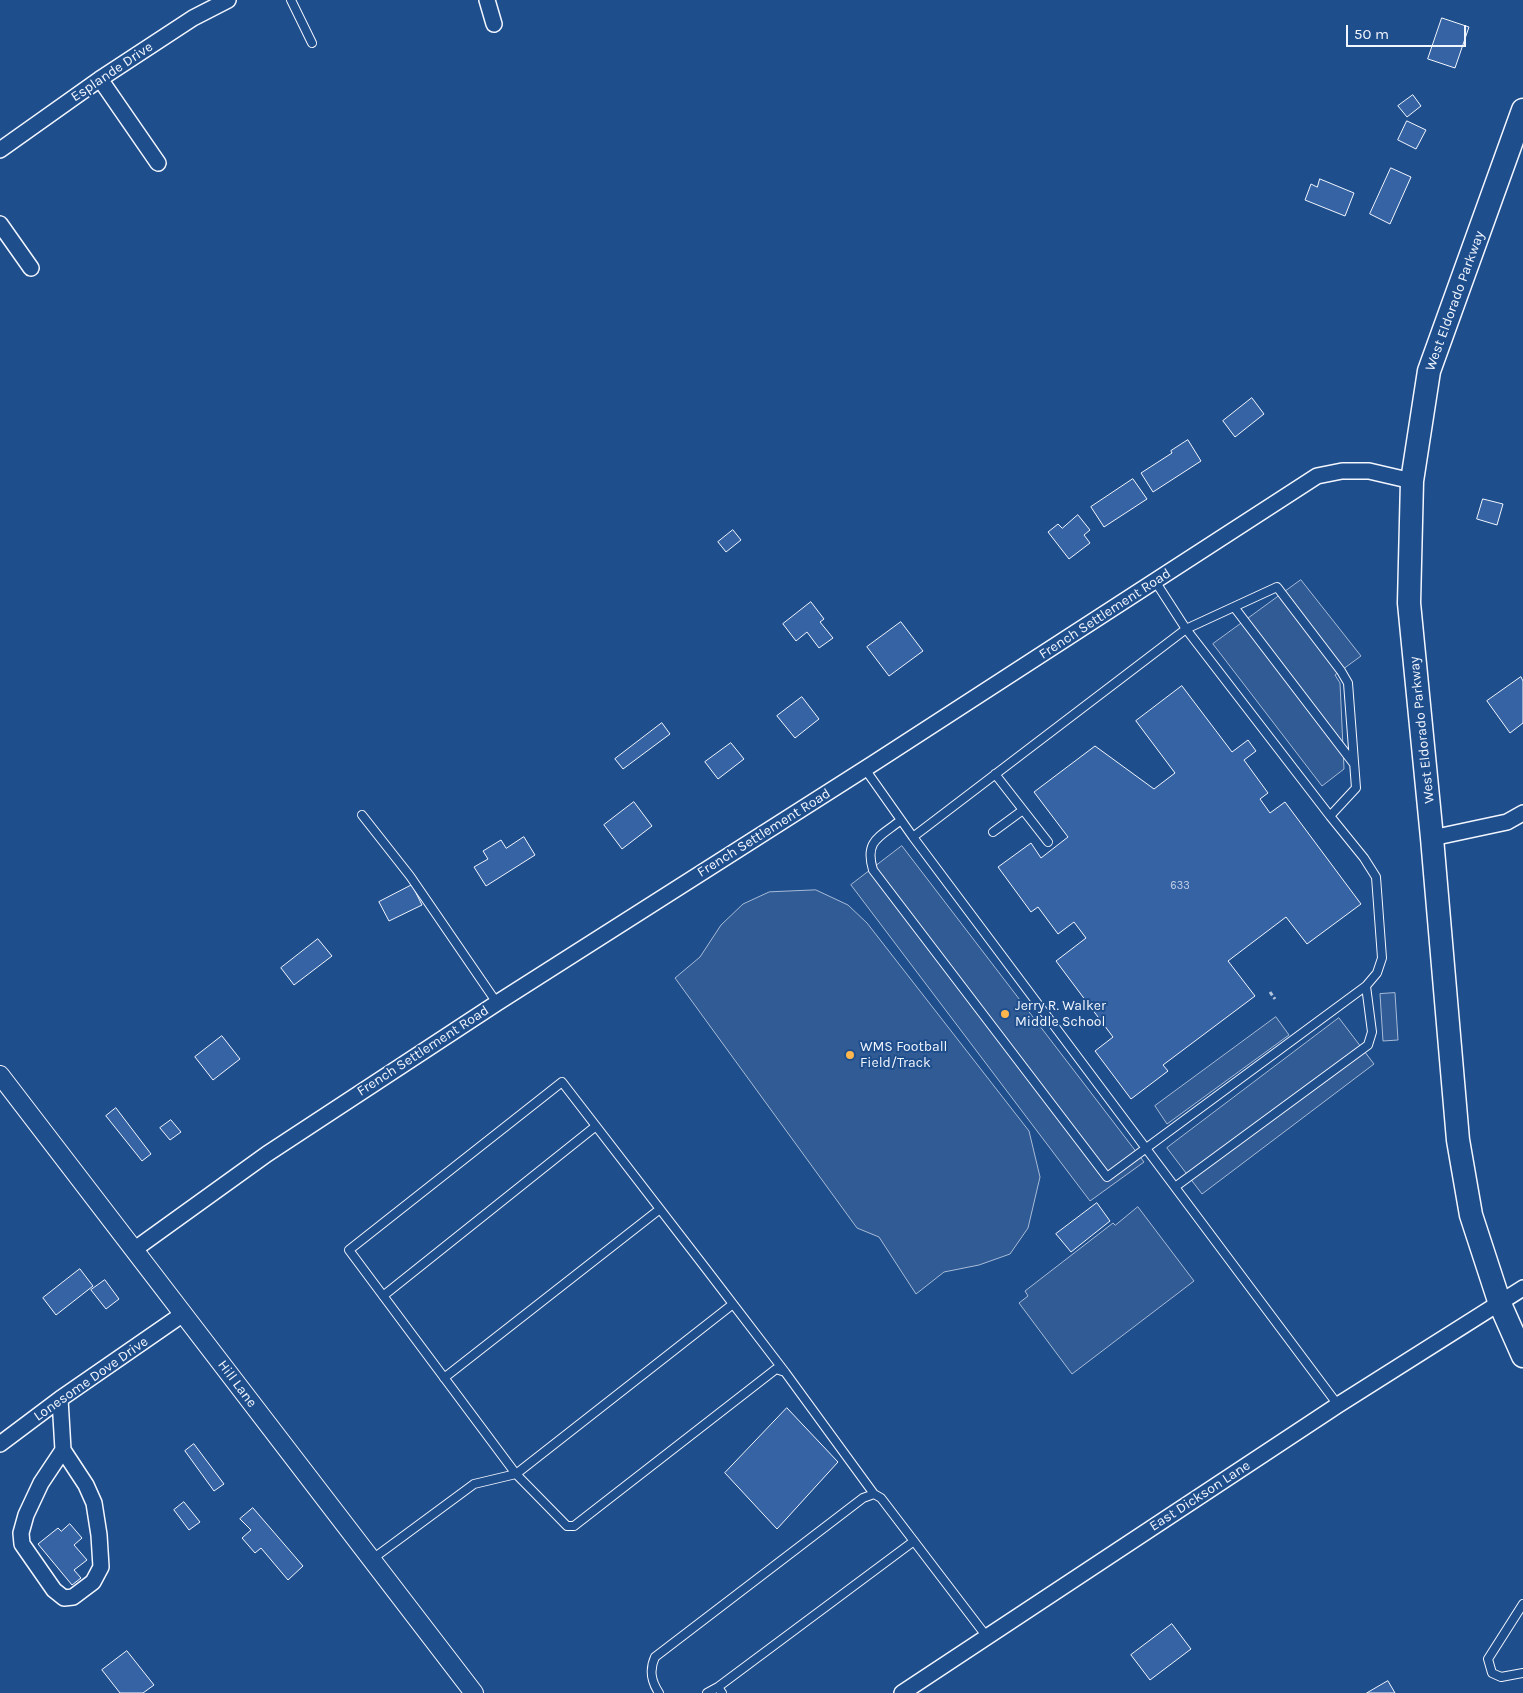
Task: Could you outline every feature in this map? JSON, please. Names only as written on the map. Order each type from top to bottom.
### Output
[{"type":"main road","name":"West Eldorado Parkway","points":[[1523,110],[1429,371],[1412,481],[1410,603],[1458,1140],[1471,1214],[1500,1304],[1523,1356]]},
{"type":"street","name":"Esplande Drive","points":[[0,150],[100,79],[193,18],[228,0]]},
{"type":"street","points":[[487,0],[494,24]]},
{"type":"street","points":[[100,79],[158,163]]},
{"type":"street","points":[[0,224],[31,268]]},
{"type":"street","name":"French Settlement Road","points":[[135,1249],[267,1154],[497,1003],[865,769],[1317,476],[1342,471],[1369,471],[1412,481]]},
{"type":"street","points":[[1432,838],[1507,822],[1523,813]]},
{"type":"street","name":"Hill Lane","points":[[0,1075],[474,1693]]},
{"type":"street","name":"East Dickson Lane","points":[[902,1693],[1338,1405],[1523,1288]]},
{"type":"street","name":"Lonesome Dove Drive","points":[[0,1444],[60,1399],[183,1314]]},
{"type":"street","points":[[60,1399],[63,1450],[86,1485],[94,1503],[101,1567],[93,1582],[74,1597],[64,1598],[54,1590],[22,1544],[21,1533],[26,1515],[41,1483],[63,1450]]},
{"type":"lane","points":[[292,0],[312,43]]},
{"type":"lane","points":[[901,820],[872,842],[869,856],[873,870],[1107,1177],[1366,986],[1377,973],[1382,958],[1376,877],[1364,858],[1186,629],[1155,581]]},
{"type":"lane","points":[[913,837],[1186,629],[1277,587],[1341,671],[1348,683],[1356,788],[1330,816]]},
{"type":"lane","points":[[1234,607],[1354,764]]},
{"type":"lane","points":[[865,769],[913,837],[1338,1405]]},
{"type":"lane","points":[[995,774],[1048,842]]},
{"type":"lane","points":[[993,832],[1023,810]]},
{"type":"lane","points":[[362,815],[410,876],[497,1003]]},
{"type":"lane","points":[[1175,1187],[1368,1045],[1372,1032],[1366,986]]},
{"type":"lane","points":[[784,1372],[776,1369],[574,1526],[567,1526],[516,1474],[348,1250],[562,1082],[733,1304],[784,1372],[874,1494],[881,1498],[987,1637]]},
{"type":"lane","points":[[382,1296],[596,1126]]},
{"type":"lane","points":[[444,1378],[660,1209]]},
{"type":"lane","points":[[371,1560],[474,1484],[516,1474],[733,1304]]},
{"type":"lane","points":[[659,1693],[653,1682],[651,1672],[655,1657],[863,1498],[874,1494]]},
{"type":"lane","points":[[707,1693],[720,1690],[914,1541]]},
{"type":"lane","points":[[1523,1604],[1488,1659],[1492,1673],[1501,1677],[1523,1673]]},
{"type":"path","points":[[1270,992],[1275,998]]},
{"type":"shaded area","points":[[1301,580],[1361,656],[1335,675],[1340,683],[1344,769],[1322,786],[1213,644]]},
{"type":"shaded area","points":[[902,846],[1144,1162],[1090,1201],[851,885]]},
{"type":"shaded area","name":"WMS Football Field/Track","points":[[816,890],[848,905],[867,923],[1029,1131],[1040,1177],[1028,1228],[1010,1254],[979,1265],[944,1272],[916,1294],[879,1237],[857,1228],[675,978],[700,957],[721,925],[743,904],[769,892]]},
{"type":"shaded area","points":[[1395,993],[1398,1040],[1383,1041],[1380,994]]},
{"type":"shaded area","points":[[1276,1017],[1289,1035],[1167,1124],[1155,1106]]},
{"type":"shaded area","points":[[1339,1018],[1374,1064],[1202,1194],[1167,1148]]},
{"type":"shaded area","points":[[1138,1207],[1194,1281],[1072,1374],[1019,1303],[1028,1296],[1025,1291],[1113,1223],[1115,1225]]},
{"type":"building","points":[[1442,18],[1469,27],[1455,68],[1428,59]]},
{"type":"building","points":[[1413,95],[1421,106],[1407,117],[1398,106]]},
{"type":"building","points":[[1407,121],[1426,130],[1416,149],[1398,140]]},
{"type":"building","points":[[1391,168],[1411,177],[1390,224],[1370,214]]},
{"type":"building","points":[[1320,179],[1354,193],[1345,216],[1305,200],[1311,184],[1317,187]]},
{"type":"building","points":[[1252,398],[1264,414],[1235,437],[1223,421]]},
{"type":"building","points":[[1188,440],[1201,461],[1153,492],[1141,473]]},
{"type":"building","points":[[1133,479],[1147,499],[1104,527],[1091,507]]},
{"type":"building","points":[[1483,499],[1503,504],[1497,525],[1477,519]]},
{"type":"building","points":[[1078,515],[1090,530],[1084,535],[1090,543],[1069,559],[1048,532],[1058,524],[1062,528]]},
{"type":"building","points":[[733,530],[741,540],[726,552],[718,542]]},
{"type":"building","points":[[811,602],[824,619],[820,622],[833,638],[819,648],[807,632],[796,641],[783,624]]},
{"type":"building","points":[[901,622],[923,651],[889,676],[867,647]]},
{"type":"building","points":[[1521,677],[1523,681],[1523,723],[1510,733],[1487,701]]},
{"type":"building","name":"Jerry R. Walker Middle School","points":[[1182,686],[1232,752],[1248,740],[1256,751],[1244,760],[1268,793],[1260,799],[1270,813],[1285,802],[1361,904],[1307,944],[1286,917],[1228,961],[1255,996],[1163,1065],[1168,1071],[1131,1099],[1095,1051],[1113,1037],[1056,961],[1086,938],[1074,922],[1058,934],[1038,907],[1031,912],[998,867],[1031,843],[1041,858],[1068,837],[1034,792],[1095,746],[1154,789],[1175,773],[1136,721]]},
{"type":"building","points":[[802,697],[819,719],[795,738],[777,716]]},
{"type":"building","points":[[662,723],[670,734],[623,769],[615,759]]},
{"type":"building","points":[[731,743],[744,759],[718,779],[705,762]]},
{"type":"building","points":[[634,802],[652,826],[622,849],[604,825]]},
{"type":"building","points":[[524,837],[535,855],[486,886],[474,867],[488,859],[483,851],[501,840],[506,848]]},
{"type":"building","points":[[412,885],[422,905],[389,921],[379,902]]},
{"type":"building","points":[[318,939],[332,956],[294,985],[281,968]]},
{"type":"building","points":[[222,1036],[240,1059],[213,1080],[195,1057]]},
{"type":"building","points":[[116,1108],[151,1154],[142,1161],[106,1116]]},
{"type":"building","points":[[171,1120],[181,1132],[170,1140],[160,1128]]},
{"type":"building","points":[[1097,1203],[1110,1221],[1071,1252],[1056,1234]]},
{"type":"building","points":[[80,1269],[93,1286],[56,1315],[43,1298]]},
{"type":"building","points":[[105,1280],[119,1299],[106,1309],[91,1290]]},
{"type":"building","points":[[787,1408],[838,1462],[777,1529],[725,1473]]},
{"type":"building","points":[[194,1444],[224,1484],[214,1491],[185,1451]]},
{"type":"building","points":[[184,1502],[200,1522],[189,1530],[174,1510]]},
{"type":"building","points":[[253,1508],[303,1566],[288,1580],[261,1548],[255,1553],[242,1538],[251,1530],[240,1519]]},
{"type":"building","points":[[70,1524],[82,1538],[74,1545],[87,1560],[74,1570],[81,1578],[72,1585],[38,1544],[58,1528],[61,1531]]},
{"type":"building","points":[[1172,1624],[1191,1649],[1150,1680],[1131,1655]]},
{"type":"building","points":[[127,1651],[154,1685],[143,1693],[120,1693],[102,1670]]},
{"type":"building","points":[[1388,1681],[1395,1693],[1367,1693]]},
{"type":"place","name":"Jerry R. Walker Middle School","points":[[1005,1014]]},
{"type":"place","name":"WMS Football Field/Track","points":[[850,1055]]}]
